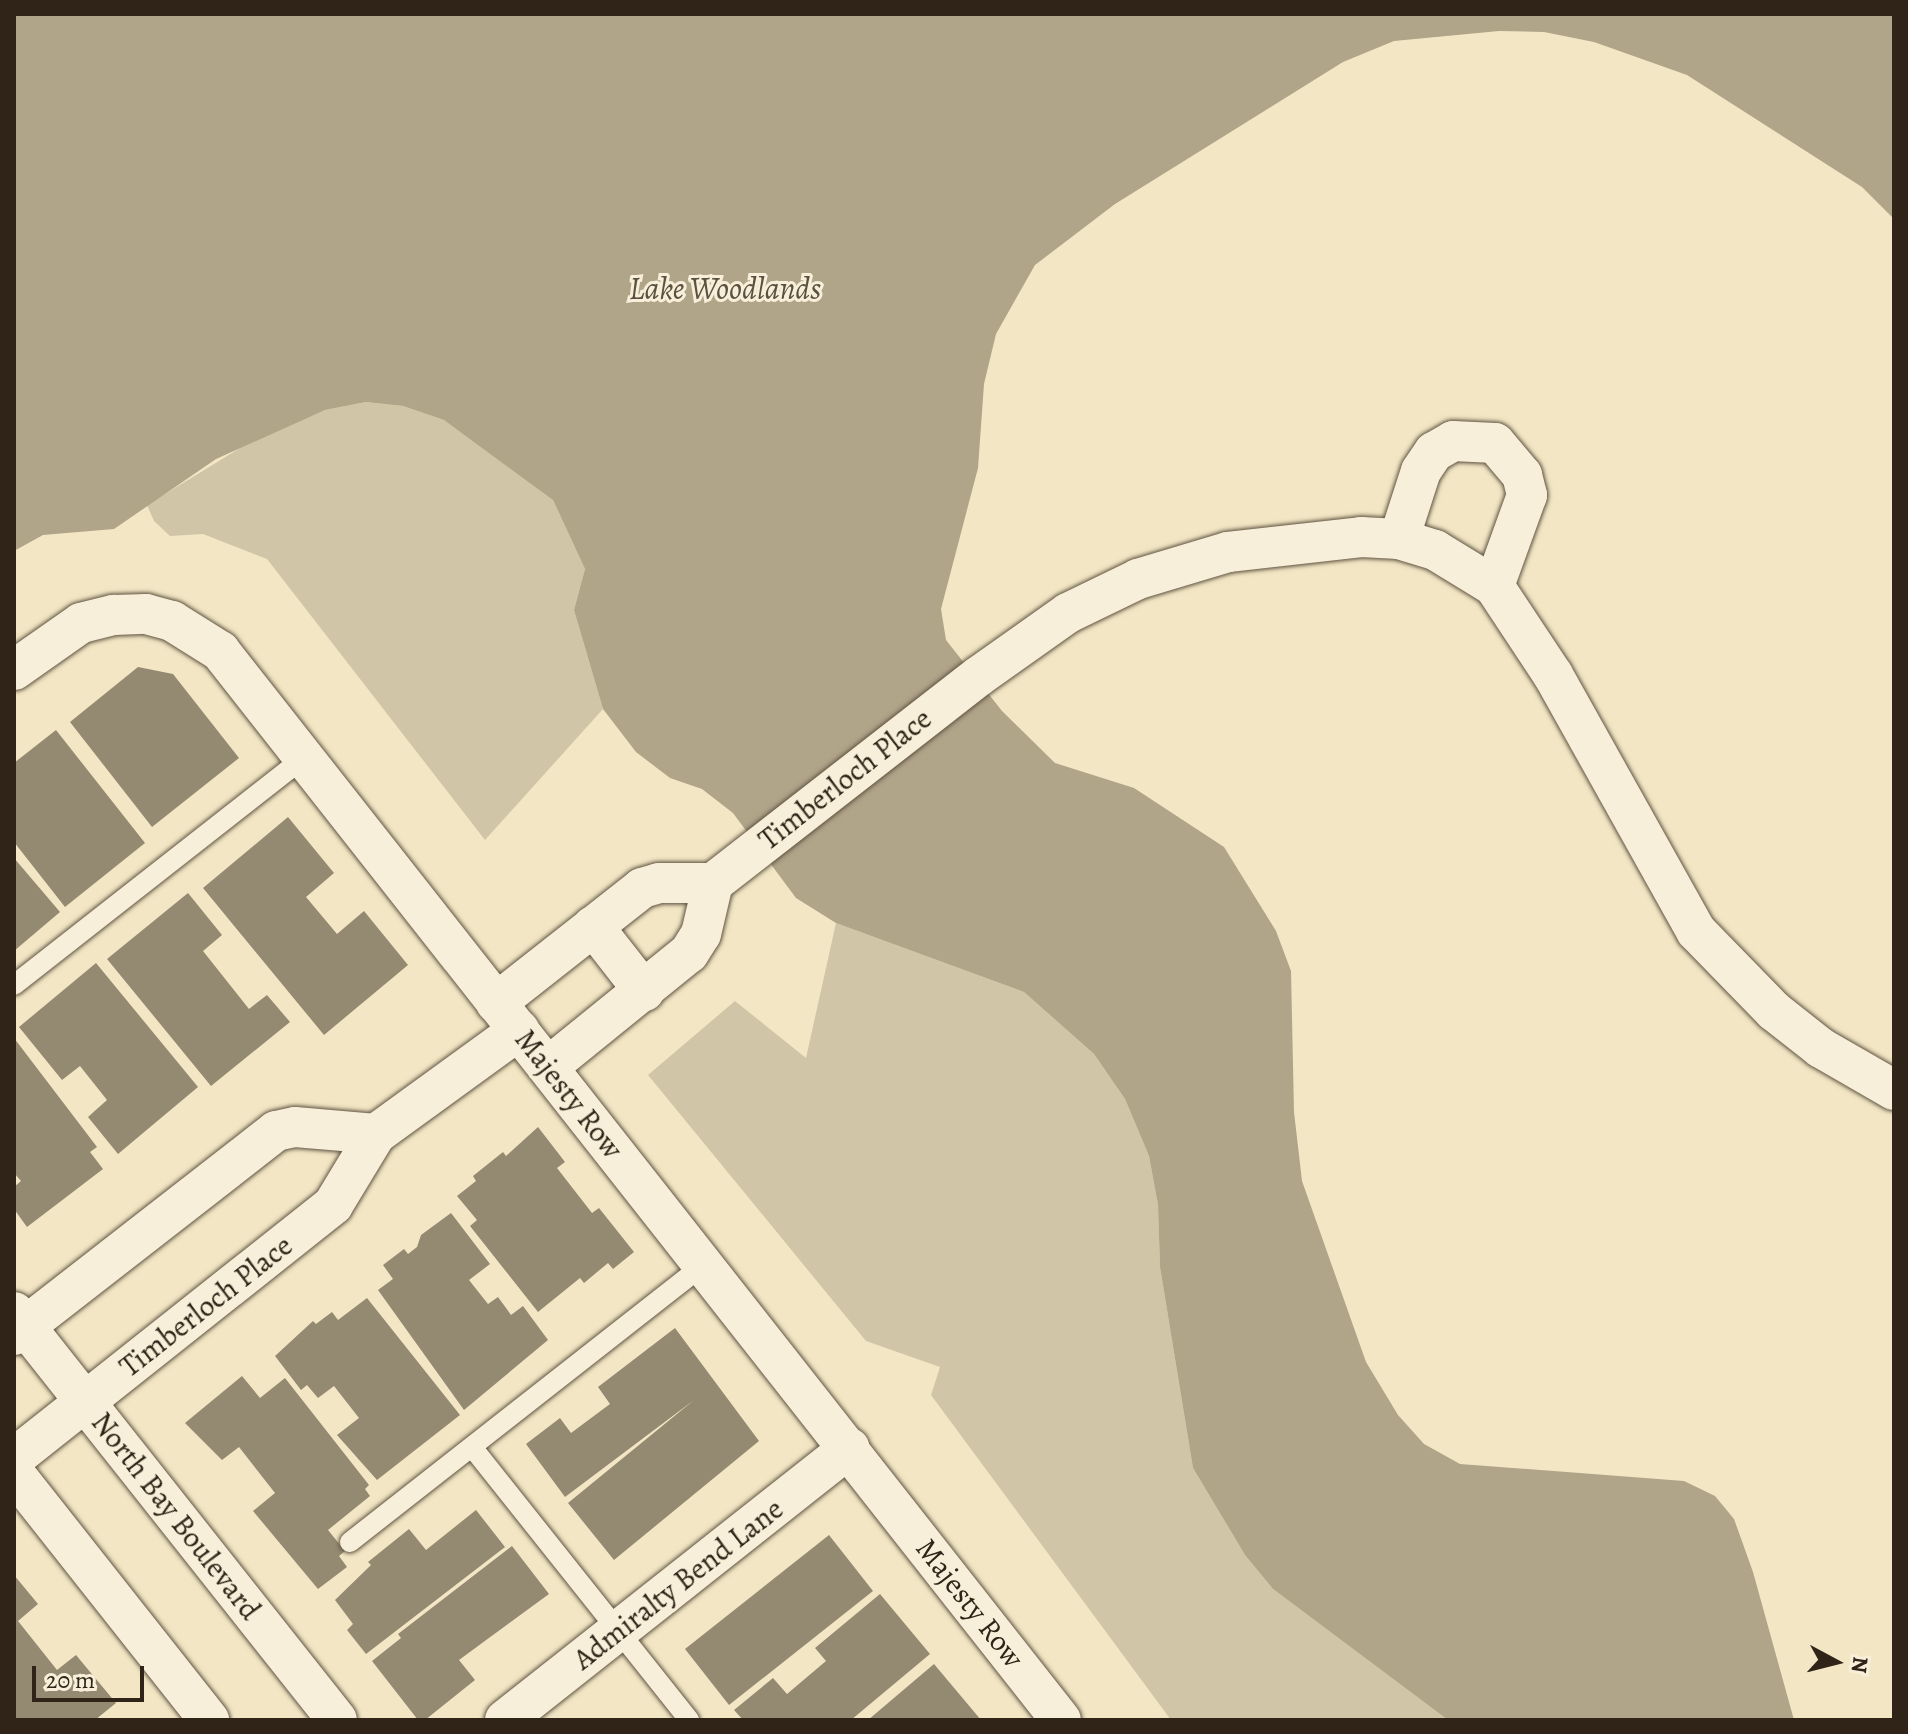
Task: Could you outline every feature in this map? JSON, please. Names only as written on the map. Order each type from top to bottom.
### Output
[{"type":"street","points":[[1399,539],[1421,471],[1434,452],[1453,441],[1495,443],[1522,475],[1527,495],[1494,586],[1553,675],[1696,931],[1735,975],[1798,1030],[1894,1090]]},
{"type":"street","name":"Timberloch Place","points":[[14,1458],[333,1205],[376,1134],[508,1016],[593,926],[650,885],[713,883],[979,676],[1068,613],[1152,574],[1273,544],[1333,537],[1399,539],[1454,559],[1494,586]]},
{"type":"street","name":"Majesty Row","points":[[14,670],[81,623],[146,614],[172,621],[220,651],[1061,1720]]},
{"type":"street","points":[[548,1067],[644,991],[696,945],[713,883]]},
{"type":"street","points":[[593,926],[644,991]]},
{"type":"street","points":[[18,1324],[276,1131],[295,1127],[376,1134]]},
{"type":"street","name":"North Bay Boulevard","points":[[18,1324],[85,1402],[337,1720]]},
{"type":"street","name":"Admiralty Bend Lane","points":[[505,1720],[850,1448]]},
{"type":"street","points":[[14,1473],[209,1720]]},
{"type":"lane","points":[[14,985],[303,758]]},
{"type":"lane","points":[[350,1542],[704,1264]]},
{"type":"lane","points":[[472,1447],[689,1720]]},
{"type":"shaded area","points":[[366,402],[403,406],[444,420],[503,461],[553,500],[585,569],[574,610],[603,709],[485,840],[267,559],[203,534],[170,536],[154,521],[147,505],[255,439],[325,410]]},
{"type":"shaded area","points":[[836,923],[1024,992],[1094,1054],[1125,1099],[1149,1156],[1158,1205],[1160,1267],[1193,1468],[1245,1555],[1273,1589],[1448,1720],[1171,1720],[931,1395],[940,1367],[866,1341],[648,1075],[735,1001],[806,1058]]},
{"type":"water","name":"Lake Woodlands","points":[[14,14],[1894,14],[1894,219],[1862,187],[1687,75],[1594,42],[1544,32],[1499,31],[1394,41],[1343,62],[1115,204],[1035,265],[996,334],[984,384],[978,468],[941,609],[946,640],[1002,711],[1055,763],[1134,788],[1224,847],[1276,931],[1291,971],[1294,1112],[1302,1181],[1366,1362],[1398,1415],[1424,1444],[1460,1464],[1684,1481],[1715,1496],[1734,1519],[1753,1572],[1794,1720],[1448,1720],[1273,1589],[1245,1555],[1193,1468],[1160,1267],[1158,1205],[1149,1156],[1125,1099],[1094,1054],[1024,992],[836,923],[796,898],[733,813],[702,789],[670,778],[636,752],[603,709],[574,610],[585,569],[553,500],[444,420],[403,406],[366,402],[325,410],[216,459],[114,529],[43,535],[14,551]]},
{"type":"building","points":[[138,667],[173,674],[239,758],[152,827],[70,722]]},
{"type":"building","points":[[56,730],[145,843],[65,907],[14,842],[14,763]]},
{"type":"building","points":[[288,817],[334,873],[306,897],[337,934],[364,911],[408,965],[324,1035],[203,888]]},
{"type":"building","points":[[14,858],[60,912],[14,951]]},
{"type":"building","points":[[188,893],[222,935],[203,951],[249,1009],[267,995],[290,1022],[211,1086],[107,959]]},
{"type":"building","points":[[96,963],[198,1087],[118,1154],[88,1117],[107,1100],[80,1066],[62,1080],[19,1027]]},
{"type":"building","points":[[14,1038],[97,1147],[90,1152],[103,1169],[27,1227],[14,1209],[14,1187],[21,1181],[14,1173]]},
{"type":"building","points":[[538,1127],[565,1162],[557,1168],[592,1213],[599,1208],[634,1252],[613,1269],[608,1263],[584,1283],[580,1278],[538,1312],[470,1226],[477,1220],[457,1196],[476,1181],[473,1176],[503,1152],[506,1156]]},
{"type":"building","points":[[451,1213],[490,1264],[469,1280],[488,1304],[498,1297],[511,1315],[523,1306],[548,1340],[464,1410],[378,1290],[393,1279],[383,1265],[404,1249],[408,1254],[417,1247],[421,1235]]},
{"type":"building","points":[[367,1298],[460,1415],[377,1480],[337,1435],[359,1418],[334,1386],[318,1398],[307,1385],[301,1390],[275,1356],[313,1321],[316,1324],[332,1312],[338,1320]]},
{"type":"building","points":[[675,1328],[759,1441],[614,1560],[568,1503],[694,1400],[565,1497],[526,1444],[560,1418],[571,1433],[610,1404],[598,1387]]},
{"type":"building","points":[[242,1376],[260,1398],[285,1378],[369,1485],[365,1489],[370,1496],[328,1530],[345,1551],[339,1556],[347,1567],[318,1589],[253,1511],[275,1493],[239,1447],[222,1460],[185,1423]]},
{"type":"building","points":[[476,1510],[505,1547],[366,1654],[347,1630],[353,1624],[335,1600],[371,1565],[368,1562],[409,1529],[426,1550]]},
{"type":"building","points":[[829,1535],[873,1591],[729,1705],[685,1649]]},
{"type":"building","points":[[512,1546],[549,1594],[459,1660],[475,1680],[425,1720],[418,1720],[372,1661],[401,1638],[398,1634]]},
{"type":"building","points":[[14,1575],[38,1604],[18,1621],[57,1670],[76,1655],[116,1703],[95,1720],[14,1720]]},
{"type":"building","points":[[880,1594],[930,1654],[851,1720],[743,1720],[734,1710],[773,1678],[787,1694],[826,1661],[815,1648]]},
{"type":"building","points":[[934,1664],[981,1720],[868,1720]]}]
